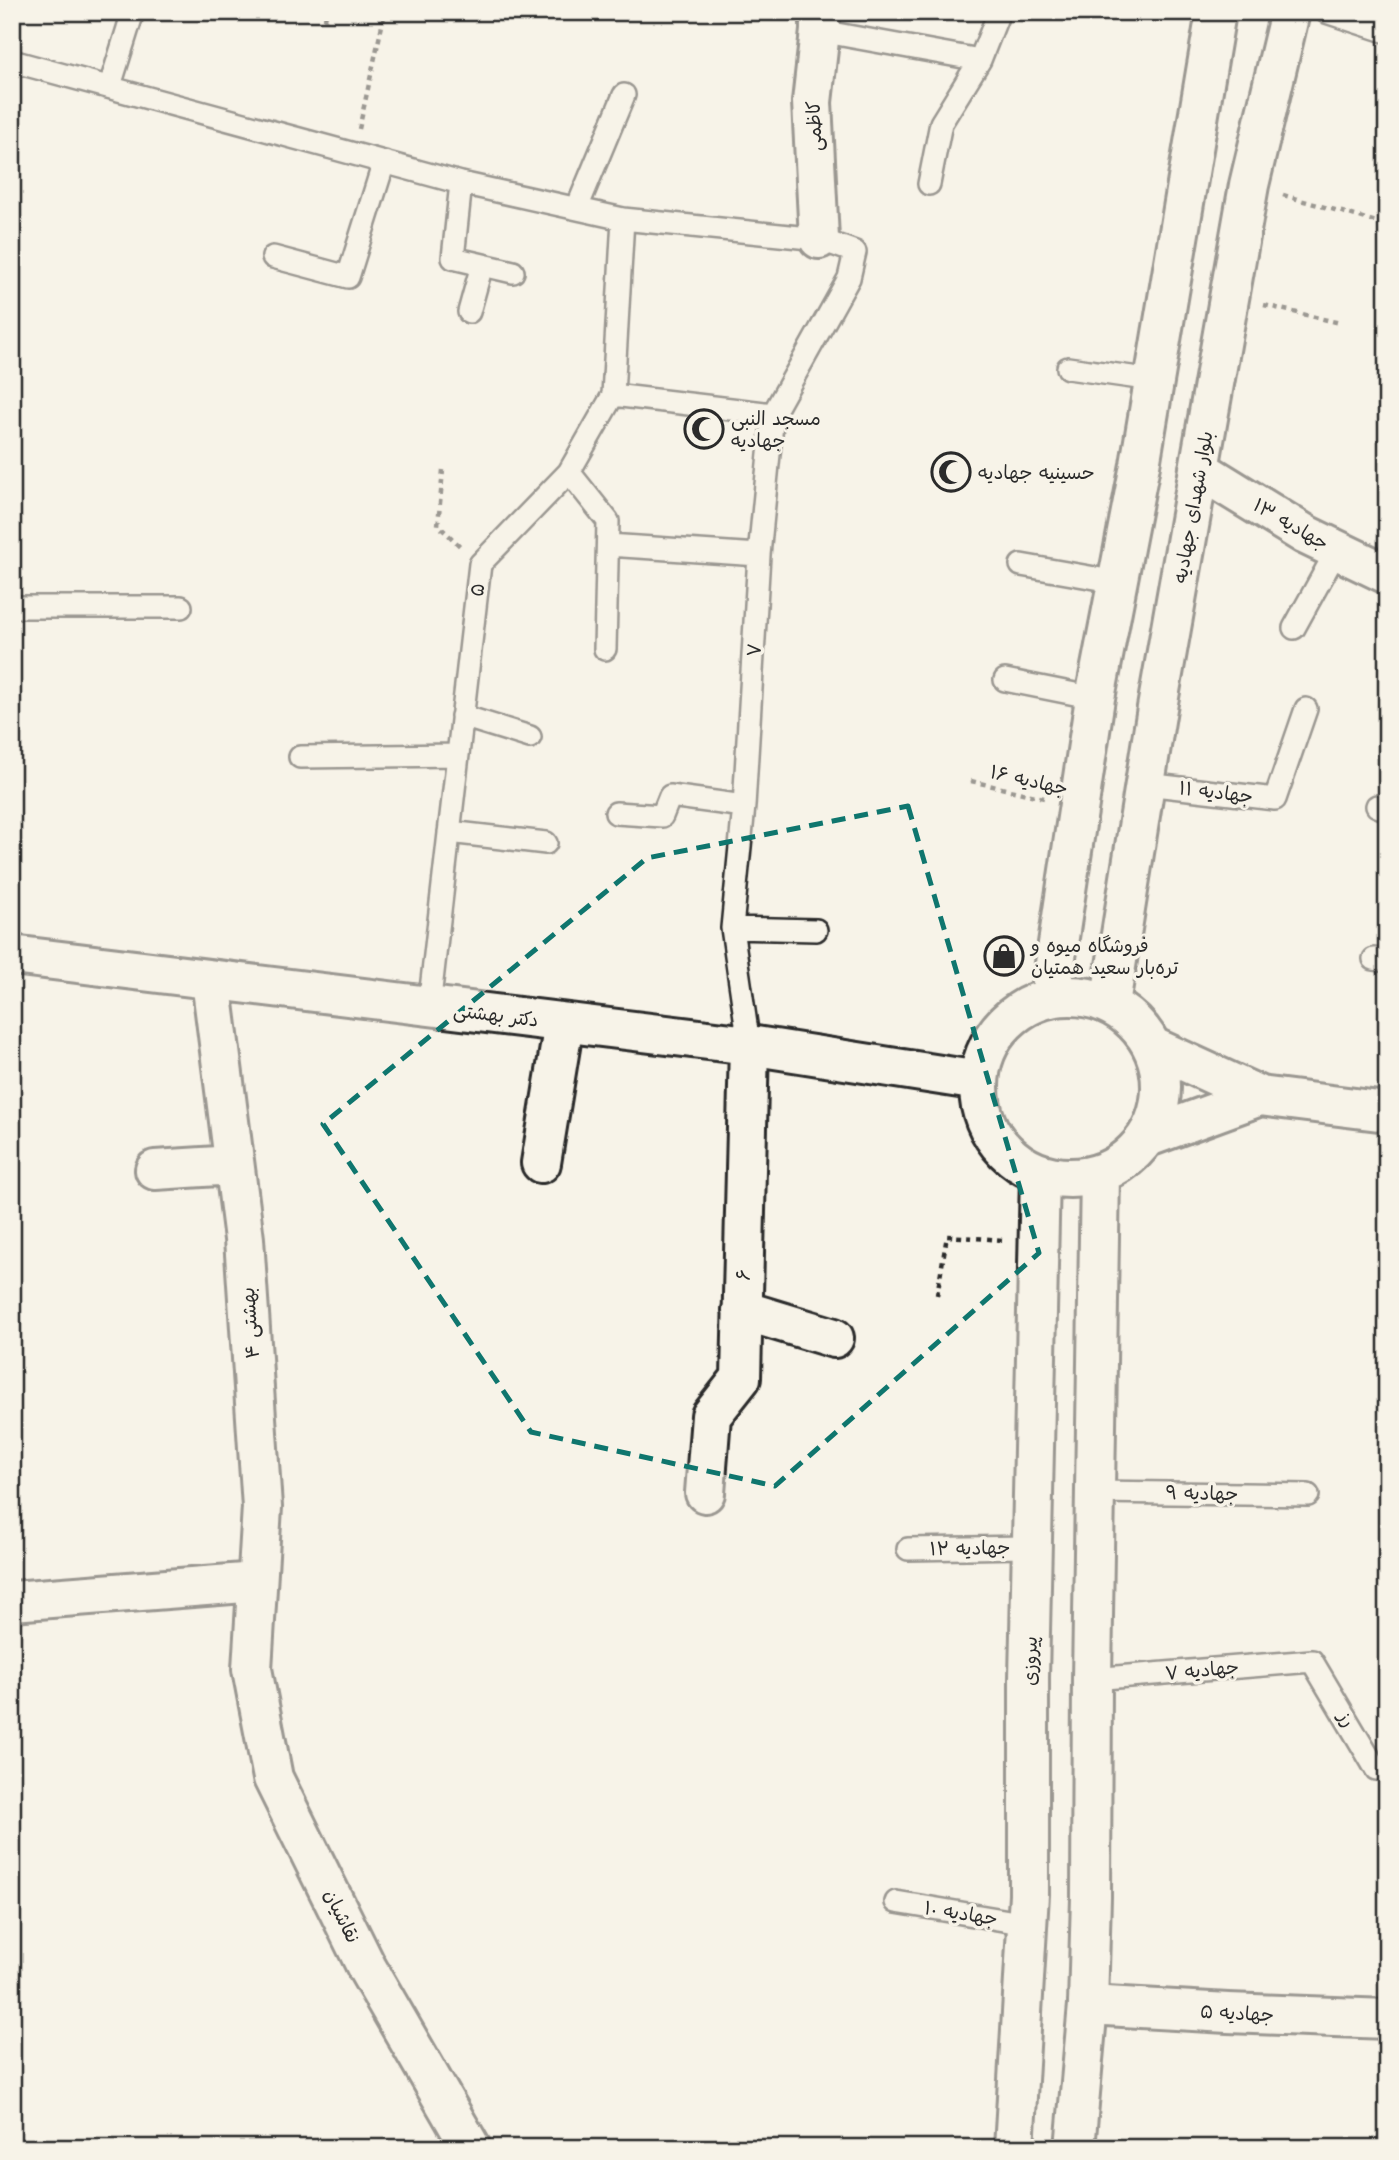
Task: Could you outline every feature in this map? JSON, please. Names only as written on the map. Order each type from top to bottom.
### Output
[{"type":"main road","points":[[1050,997],[1096,698],[1140,465],[1216,12]]},
{"type":"main road","name":"بلوار شهدای جهادیه","points":[[1110,1004],[1157,708],[1249,185],[1290,12]]},
{"type":"main road","name":"کاظمی","points":[[819,239],[811,102],[820,22]]},
{"type":"main road","points":[[1153,380],[1212,394]]},
{"type":"main road","name":"جهادیه ۱۳","points":[[1199,469],[1306,535],[1387,574]]},
{"type":"main road","name":"دکتر بهشتی","points":[[12,955],[749,1045],[979,1081]]},
{"type":"main road","name":"بهشتی ۴","points":[[211,979],[244,1238],[262,1507],[252,1668]]},
{"type":"main road","points":[[1081,996],[1110,1004],[1135,1022],[1153,1047],[1162,1077],[1160,1108],[1148,1137],[1128,1160],[1100,1174],[1070,1179],[1040,1174],[1014,1159],[994,1138],[982,1111],[979,1081],[985,1052],[1001,1027],[1023,1008],[1050,997],[1081,996]]},
{"type":"main road","points":[[541,1163],[564,1023]]},
{"type":"main road","name":"۶","points":[[705,1493],[710,1416],[741,1378],[749,1045]]},
{"type":"main road","points":[[1153,1047],[1260,1096],[1387,1112]]},
{"type":"main road","points":[[1148,1137],[1260,1096]]},
{"type":"main road","points":[[155,1170],[234,1165]]},
{"type":"main road","name":"پیروزی","points":[[1014,2148],[1027,1924],[1040,1174]]},
{"type":"main road","points":[[1075,2148],[1088,2005],[1091,1897],[1100,1174]]},
{"type":"main road","points":[[742,1310],[834,1338]]},
{"type":"main road","points":[[12,1601],[257,1582]]},
{"type":"main road","name":"نقاشیان","points":[[252,1668],[273,1778],[367,1968],[471,2148]]},
{"type":"main road","name":"جهادیه ۵","points":[[1088,2005],[1387,2019]]},
{"type":"lane","points":[[110,86],[133,12]]},
{"type":"lane","points":[[929,184],[941,123],[980,60],[999,12]]},
{"type":"lane","points":[[1326,12],[1387,32]]},
{"type":"lane","points":[[820,22],[980,60]]},
{"type":"lane","points":[[12,61],[461,183],[624,219],[819,239],[855,252],[849,278],[773,414],[613,395]]},
{"type":"lane","points":[[577,208],[624,95]]},
{"type":"lane","points":[[273,257],[348,277],[384,163]]},
{"type":"lane","points":[[461,183],[453,258],[513,272]]},
{"type":"lane","name":"۵","points":[[429,1007],[480,564],[569,472],[613,395],[624,219]]},
{"type":"lane","points":[[469,312],[482,265]]},
{"type":"lane","points":[[1068,368],[1153,380]]},
{"type":"lane","name":"۷","points":[[749,1045],[732,928],[744,806],[760,555],[773,414]]},
{"type":"lane","points":[[569,472],[608,521],[605,649]]},
{"type":"lane","points":[[608,545],[760,555]]},
{"type":"lane","points":[[1294,628],[1337,550]]},
{"type":"lane","points":[[1021,565],[1118,582]]},
{"type":"lane","points":[[12,607],[181,607]]},
{"type":"lane","points":[[1005,680],[1096,698]]},
{"type":"lane","name":"جهادیه ۱۱","points":[[1146,784],[1275,799],[1306,709]]},
{"type":"lane","points":[[462,716],[530,737]]},
{"type":"lane","points":[[300,757],[458,755]]},
{"type":"lane","points":[[616,813],[662,816],[670,796],[744,806]]},
{"type":"lane","points":[[449,832],[546,843]]},
{"type":"lane","points":[[732,928],[816,930]]},
{"type":"lane","name":"جهادیه ۹","points":[[1095,1492],[1308,1495]]},
{"type":"lane","name":"جهادیه ۱۲","points":[[908,1549],[1032,1547]]},
{"type":"lane","name":"جهادیه ۷","points":[[1092,1679],[1312,1661]]},
{"type":"lane","name":"رز","points":[[1312,1661],[1376,1769],[1387,1768]]},
{"type":"lane","name":"جهادیه ۱۰","points":[[896,1902],[1027,1924]]},
{"type":"path","points":[[325,20],[326,12]]},
{"type":"path","points":[[354,154],[385,12]]},
{"type":"path","points":[[1249,185],[1387,225]]},
{"type":"path","points":[[1229,297],[1340,323]]},
{"type":"path","points":[[443,470],[438,525],[480,564]]},
{"type":"path","name":"جهادیه ۱۶","points":[[971,781],[1079,806]]},
{"type":"path","points":[[937,1295],[947,1237],[1039,1243]]},
{"type":"highlighted area","points":[[908,806],[1039,1253],[775,1486],[531,1432],[323,1124],[647,858]]},
{"type":"place","name":"مسجد النبی جهادیه","points":[[704,429]]},
{"type":"place","name":"حسینیه جهادیه","points":[[951,472]]},
{"type":"place","name":"فروشگاه میوه و تره‌بار سعید همتیان","points":[[1004,956]]}]
